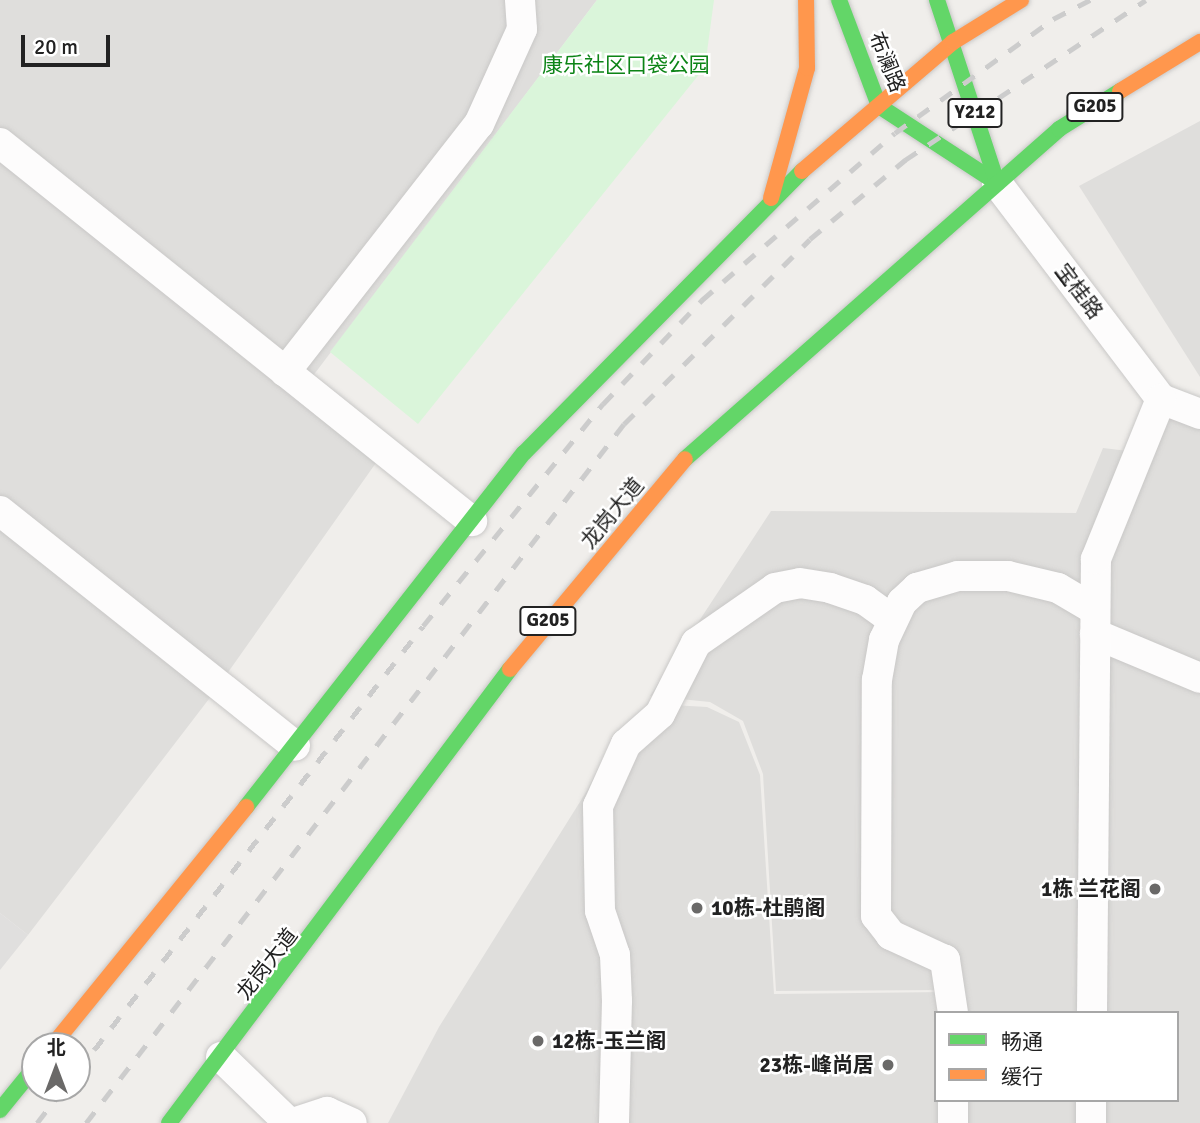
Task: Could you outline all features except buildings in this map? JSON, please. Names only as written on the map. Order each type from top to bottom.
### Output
[{"type":"main road","points":[[771,198],[807,68],[806,0]]},
{"type":"main road","name":"布澜路","points":[[839,0],[879,106],[997,183]]},
{"type":"main road","name":"Y212","points":[[937,0],[953,42],[997,183]]},
{"type":"main road","points":[[63,1032],[295,746],[524,453],[771,198],[953,42],[1020,0]]},
{"type":"main road","name":"龙岗大道","points":[[169,1123],[538,632],[692,450],[1059,129],[1200,42]]},
{"type":"main road","points":[[0,1110],[21,1084]]},
{"type":"street","points":[[285,372],[480,124],[522,29],[520,0]]},
{"type":"street","points":[[0,143],[472,521]]},
{"type":"street","name":"宝桂路","points":[[997,183],[1161,399]]},
{"type":"street","points":[[1092,1011],[1096,559],[1161,399],[1200,414]]},
{"type":"street","points":[[0,511],[295,746]]},
{"type":"street","points":[[953,1011],[945,960],[891,935],[876,916],[877,680],[894,620],[916,588],[958,576],[1008,576],[1058,588],[1095,622],[1200,678]]},
{"type":"street","points":[[614,1123],[617,1001],[615,955],[600,911],[598,806],[626,744],[660,714],[696,643],[775,588],[800,583],[830,588],[865,600],[894,620]]},
{"type":"street","points":[[221,1057],[291,1123],[327,1112],[352,1123]]},
{"type":"street","points":[[953,1102],[953,1123]]},
{"type":"street","points":[[1091,1102],[1091,1123]]},
{"type":"shaded area","points":[[0,0],[597,0],[297,397],[378,460],[212,695],[28,935],[0,913]]},
{"type":"shaded area","points":[[1200,121],[1200,377],[1079,186]]},
{"type":"shaded area","points":[[1153,397],[1200,421],[1200,669],[1090,622],[1087,1011],[947,1011],[946,990],[776,991],[763,774],[743,721],[710,702],[650,696],[771,511],[1076,513],[1103,448],[1128,451]]},
{"type":"shaded area","points":[[1103,649],[1200,689],[1200,1123],[1099,1123],[1099,1102],[1179,1102],[1179,1011],[1100,1011]]},
{"type":"shaded area","points":[[654,704],[707,707],[739,722],[760,775],[774,994],[944,992],[944,1011],[934,1011],[934,1102],[944,1102],[944,1123],[388,1123],[439,1027],[588,789],[614,736]]},
{"type":"shaded area","points":[[0,913],[28,935],[0,970]]},
{"type":"shaded area","points":[[947,1102],[1087,1102],[1087,1123],[947,1123]]},
{"type":"green space","name":"康乐社区口袋公园","points":[[597,0],[714,0],[705,67],[418,424],[330,352]]},
{"type":"railway","points":[[91,1054],[423,626],[603,404],[702,300],[895,133],[1053,19],[1090,0]]},
{"type":"railway","points":[[86,1123],[624,424],[810,239],[905,160],[1146,0]]},
{"type":"railway","points":[[37,1123],[53,1102]]},
{"type":"traffic: fast","points":[[839,0],[879,106],[997,183]]},
{"type":"traffic: fast","points":[[937,0],[997,183]]},
{"type":"traffic: fast","points":[[685,459],[1059,129],[1120,91]]},
{"type":"traffic: fast","points":[[246,807],[524,453],[802,171]]},
{"type":"traffic: fast","points":[[169,1123],[510,669]]},
{"type":"traffic: fast","points":[[0,1110],[21,1084]]},
{"type":"traffic: slow","points":[[771,198],[807,68],[806,0]]},
{"type":"traffic: slow","points":[[802,171],[953,42],[1021,0]]},
{"type":"traffic: slow","points":[[1120,91],[1200,42]]},
{"type":"traffic: slow","points":[[510,669],[685,459]]},
{"type":"traffic: slow","points":[[63,1032],[246,807]]},
{"type":"place","name":"1栋 兰花阁","points":[[1155,889]]},
{"type":"place","name":"10栋-杜鹃阁","points":[[697,908]]},
{"type":"place","name":"12栋-玉兰阁","points":[[538,1041]]},
{"type":"place","name":"23栋-峰尚居","points":[[888,1065]]}]
